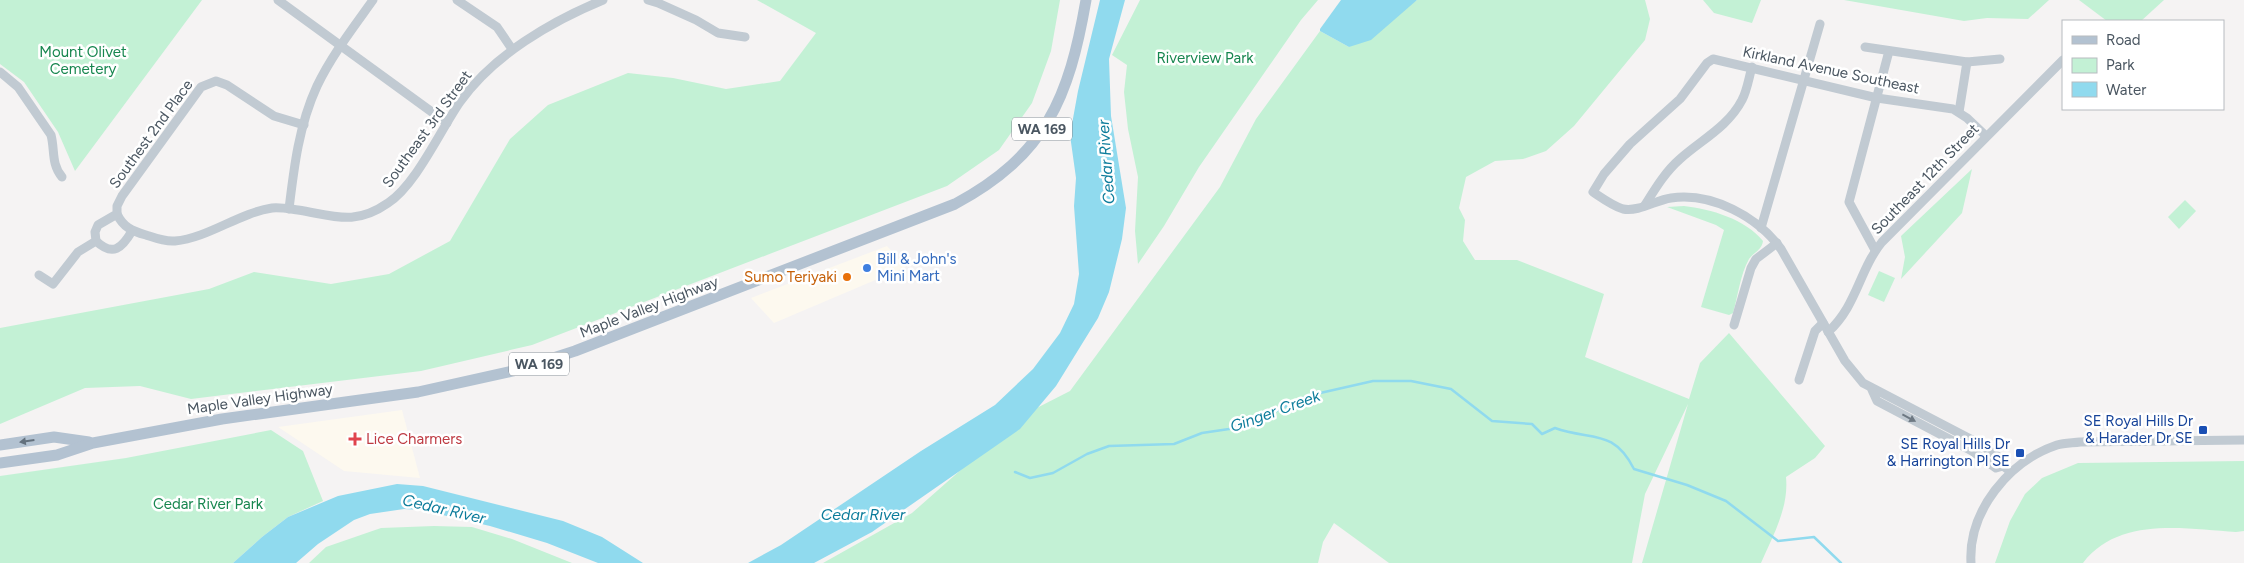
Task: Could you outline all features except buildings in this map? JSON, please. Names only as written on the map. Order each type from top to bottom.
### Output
[{"type":"main road","name":"Maple Valley Highway","points":[[0,463],[57,455],[93,443],[222,418],[418,392],[513,371],[575,352],[954,204],[988,185],[1022,157],[1053,113],[1073,64],[1086,0]]},
{"type":"main road","name":"Maple Valley Highway","points":[[0,445],[54,437],[93,443]]},
{"type":"street","points":[[278,0],[447,123]]},
{"type":"street","points":[[117,214],[122,223],[132,231],[174,241],[186,239],[261,210],[274,208],[289,209],[295,162],[304,125],[317,86],[340,46],[374,0]]},
{"type":"street","points":[[457,0],[497,27],[512,49]]},
{"type":"street","name":"Southeast 3rd Street","points":[[289,209],[353,218],[373,212],[390,202],[403,190],[460,102],[474,85],[512,49],[570,15],[603,0]]},
{"type":"street","points":[[648,0],[658,2],[718,33],[745,37]]},
{"type":"street","points":[[1761,228],[1820,24]]},
{"type":"street","points":[[1865,47],[1967,62],[2000,59]]},
{"type":"street","points":[[1875,250],[1849,202],[1890,51]]},
{"type":"street","name":"Kirkland Avenue Southeast","points":[[1645,205],[1624,209],[1593,192],[1604,174],[1630,144],[1680,99],[1707,63],[1713,59],[1877,98],[1953,109],[1986,136]]},
{"type":"street","name":"Southeast 12th Street","points":[[1828,332],[1849,308],[1875,250],[2062,61]]},
{"type":"street","points":[[1959,112],[1967,62]]},
{"type":"street","points":[[1645,205],[1667,172],[1680,159],[1708,139],[1725,123],[1742,100],[1752,67]]},
{"type":"street","points":[[0,72],[18,87],[51,135],[54,145],[52,155],[62,177]]},
{"type":"street","name":"Southest 2nd Place","points":[[96,241],[95,232],[98,224],[117,214],[122,196],[201,87],[216,81],[226,85],[274,116],[304,125]]},
{"type":"street","points":[[1645,205],[1671,198],[1704,199],[1738,213],[1761,228],[1777,243],[1853,374],[1872,390],[1877,401],[1972,451],[1996,468],[2003,466],[2012,472]]},
{"type":"street","points":[[39,275],[53,284],[78,252],[96,241],[103,248],[112,250],[120,248],[132,231]]},
{"type":"street","points":[[1734,325],[1750,268],[1756,259],[1777,243]]},
{"type":"street","points":[[1799,380],[1815,331],[1823,323]]},
{"type":"street","points":[[1971,563],[1972,540],[1986,502],[2012,472],[2027,459],[2043,451],[2058,445],[2080,442],[2244,440]]},
{"type":"shaded area","points":[[887,246],[906,267],[774,323],[751,298]]},
{"type":"shaded area","points":[[402,410],[420,478],[344,471],[278,427]]},
{"type":"green space","name":"Mount Olivet Cemetery","points":[[0,0],[202,0],[75,171],[58,132],[24,82],[0,64]]},
{"type":"green space","points":[[757,0],[1060,0],[1051,51],[1032,103],[999,150],[947,186],[532,345],[421,371],[191,399],[140,386],[85,388],[0,424],[0,328],[209,289],[254,272],[331,284],[389,274],[450,241],[510,139],[548,105],[628,73],[673,78],[726,89],[780,81],[816,33]]},
{"type":"green space","name":"Riverview Park","points":[[1140,0],[1318,0],[1301,20],[1199,167],[1164,226],[1138,264],[1135,231],[1138,177],[1128,129],[1124,92],[1127,65],[1112,55]]},
{"type":"green space","points":[[1417,0],[1645,0],[1650,19],[1645,40],[1574,126],[1546,151],[1523,159],[1495,161],[1466,177],[1459,208],[1465,220],[1463,241],[1475,260],[1517,260],[1604,294],[1585,357],[1689,399],[1700,363],[1729,333],[1825,446],[1815,458],[1786,477],[1783,510],[1761,563],[1642,563],[1688,404],[1645,494],[1632,563],[1389,563],[1334,523],[1323,542],[1318,563],[823,563],[912,513],[1023,415],[1070,391],[1220,187],[1256,119],[1320,31],[1349,47]]},
{"type":"green space","points":[[1703,0],[1761,0],[1752,23],[1714,13]]},
{"type":"green space","points":[[1844,0],[2049,0],[2028,19],[1987,18],[1964,21]]},
{"type":"green space","points":[[2079,0],[2164,0],[2142,20],[2106,20]]},
{"type":"green space","points":[[1972,169],[1962,213],[1901,279],[1905,257],[1901,236]]},
{"type":"green space","points":[[2185,200],[2196,211],[2179,229],[2168,217]]},
{"type":"green space","points":[[1684,206],[1727,216],[1756,233],[1763,241],[1761,247],[1749,259],[1746,265],[1733,313],[1729,315],[1701,307],[1724,230],[1716,225],[1667,207]]},
{"type":"green space","points":[[1879,271],[1895,278],[1884,302],[1868,295]]},
{"type":"green space","name":"Cedar River Park","points":[[271,430],[303,451],[323,501],[288,517],[233,563],[0,563],[0,476],[126,458]]},
{"type":"green space","points":[[2244,461],[2244,531],[2154,529],[2134,532],[2115,538],[2098,548],[2083,563],[1995,563],[2010,521],[2025,494],[2042,478],[2078,463]]},
{"type":"green space","points":[[472,527],[512,539],[572,563],[309,563],[326,547],[381,528]]},
{"type":"water","name":"Cedar River","points":[[1100,0],[1125,0],[1109,59],[1111,116],[1126,208],[1122,239],[1109,292],[1098,318],[1056,386],[1020,429],[872,532],[814,563],[748,563],[781,545],[921,451],[995,405],[1033,369],[1060,333],[1074,304],[1079,274],[1074,206],[1076,178],[1070,135],[1078,91]]},
{"type":"water","points":[[1341,0],[1417,0],[1371,40],[1349,47],[1320,31]]},
{"type":"water","name":"Cedar River","points":[[397,484],[423,486],[563,521],[602,537],[643,563],[598,563],[547,543],[490,526],[421,510],[404,509],[370,514],[354,520],[318,544],[296,563],[233,563],[288,517],[338,496]]},
{"type":"waterway","name":"Ginger Creek","points":[[1015,472],[1030,478],[1053,473],[1087,454],[1109,446],[1174,444],[1202,433],[1229,429],[1262,418],[1307,396],[1373,381],[1411,381],[1451,389],[1492,421],[1532,424],[1542,434],[1555,428],[1609,441],[1618,447],[1634,469],[1687,485],[1726,501],[1778,541],[1814,537],[1841,563]]},
{"type":"place","name":"Bill & John's Mini Mart","points":[[867,268]]},
{"type":"place","name":"Sumo Teriyaki","points":[[847,277]]},
{"type":"place","name":"SE Royal Hills Dr & Harader Dr SE","points":[[2203,430]]},
{"type":"place","name":"Lice Charmers","points":[[355,439]]},
{"type":"place","name":"SE Royal Hills Dr & Harrington Pl SE","points":[[2020,453]]}]
